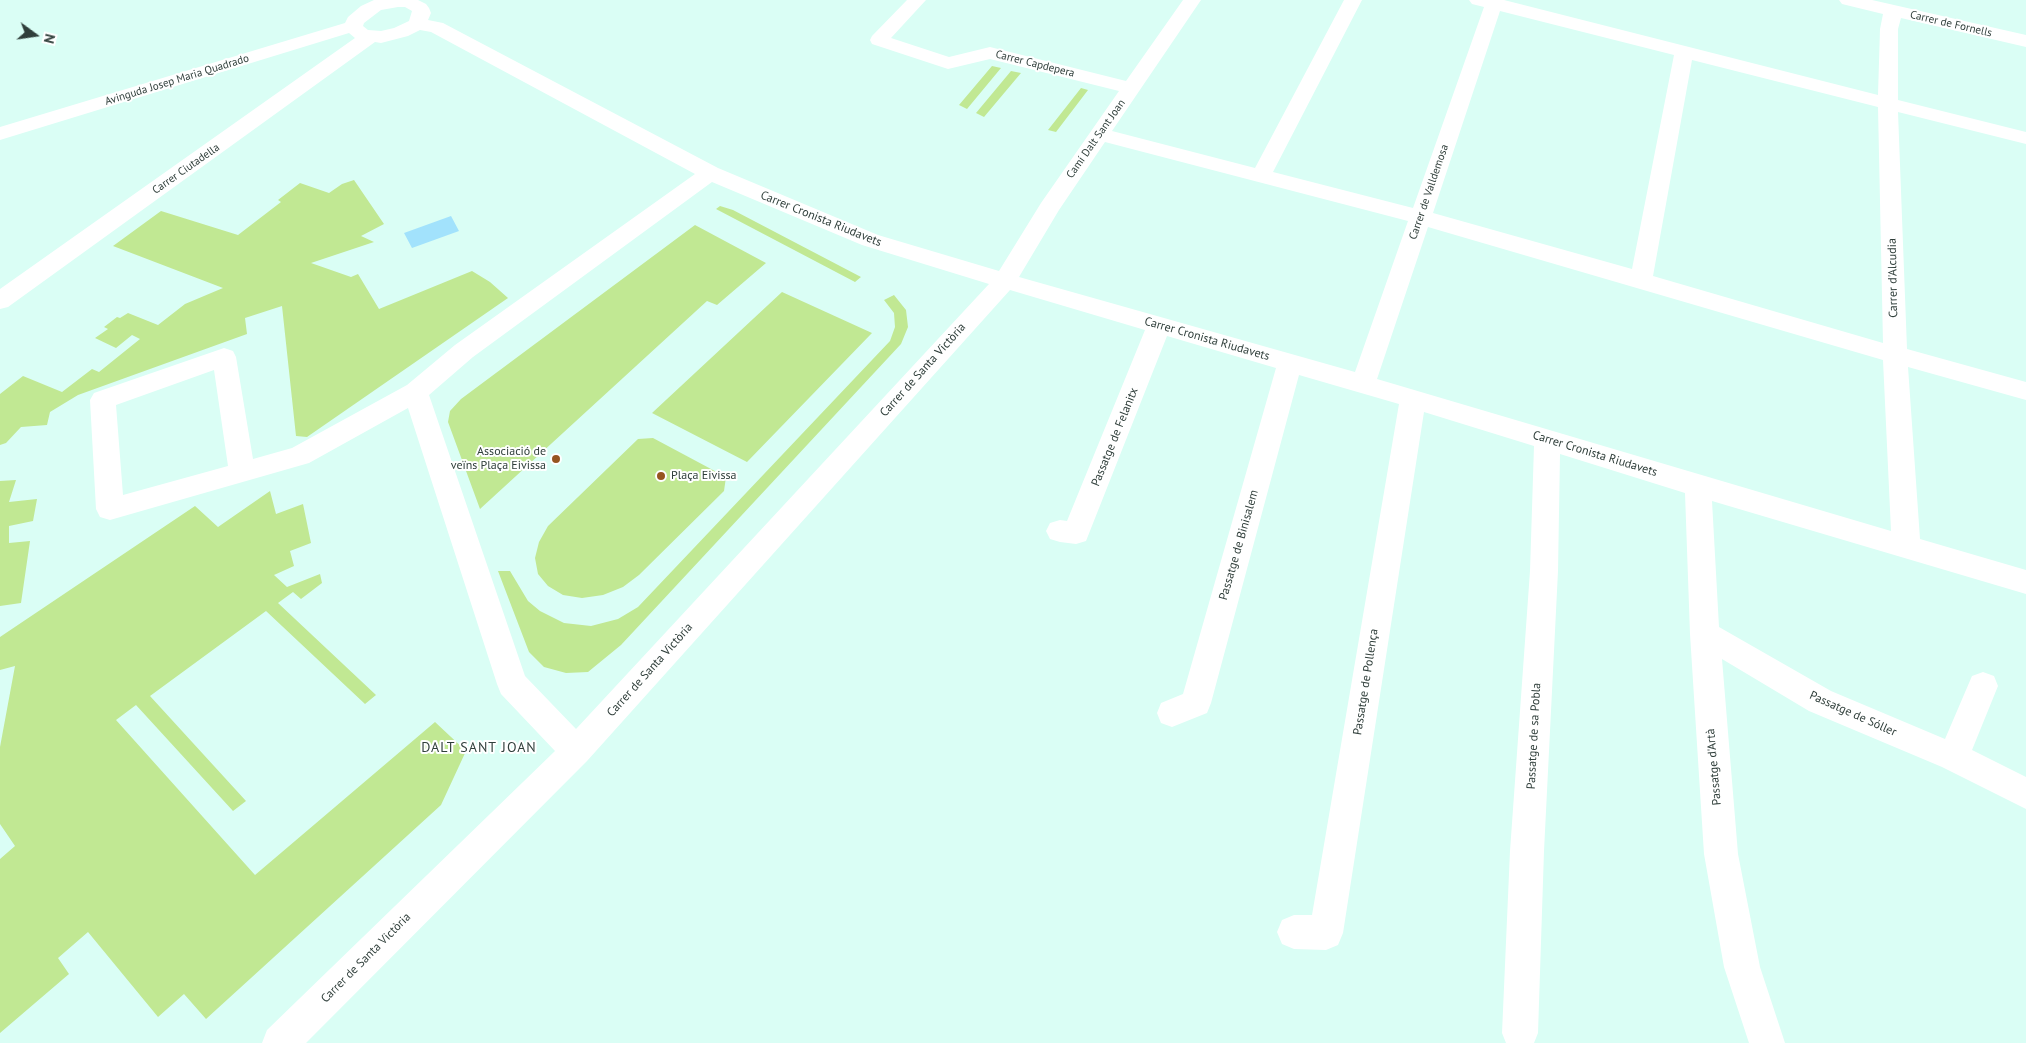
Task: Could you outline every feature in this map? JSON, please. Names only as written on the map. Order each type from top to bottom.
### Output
[{"type":"street","name":"Carrer Capdepera","points":[[917,0],[879,40],[948,63],[990,53],[1131,88]]},
{"type":"street","name":"Camí Dalt Sant Joan","points":[[1005,281],[1049,208],[1192,0]]},
{"type":"street","points":[[1261,176],[1353,0]]},
{"type":"street","name":"Carrer de Fornells","points":[[1848,0],[2026,41]]},
{"type":"street","points":[[1489,1],[2026,138]]},
{"type":"street","name":"Carrer de Valldemosa","points":[[1362,384],[1420,217],[1489,1]]},
{"type":"street","name":"Carrer Ciutadella","points":[[0,302],[363,31],[355,21],[360,15],[376,5],[398,2],[412,9]]},
{"type":"street","name":"Avinguda Josep Maria Quadrado","points":[[0,134],[363,31],[386,36],[402,32],[412,9]]},
{"type":"street","name":"Carrer Cronista Riudavets","points":[[412,9],[436,27],[710,173],[870,240],[2026,582]]},
{"type":"street","name":"Carrer d'Alcudia","points":[[1893,10],[1889,29],[1888,103],[1895,355],[1906,546]]},
{"type":"street","points":[[1641,280],[1684,51]]},
{"type":"street","points":[[1099,134],[1420,217],[1895,355],[2026,391]]},
{"type":"street","points":[[242,473],[224,357],[104,400],[110,509],[242,473],[300,456],[416,392],[464,351],[710,173]]},
{"type":"street","name":"Carrer de Santa Victòria","points":[[280,1043],[576,751],[1005,281]]},
{"type":"street","name":"Passatge de Felanitx","points":[[1060,531],[1076,533],[1159,326]]},
{"type":"street","name":"Passatge de Binisalem","points":[[1172,713],[1196,703],[1290,363]]},
{"type":"street","points":[[416,392],[512,684],[576,751]]},
{"type":"street","name":"Passatge de Pollença","points":[[1294,932],[1326,933],[1412,399]]},
{"type":"street","name":"Passatge de sa Pobla","points":[[1520,1033],[1527,851],[1544,571],[1547,440]]},
{"type":"street","name":"Passatge d'Artà","points":[[1698,486],[1705,634],[1721,854],[1742,967],[1767,1043]]},
{"type":"street","name":"Passatge de Sóller","points":[[1705,634],[1820,701],[1953,758],[2026,794]]},
{"type":"street","points":[[1953,758],[1983,686]]},
{"type":"green space","points":[[992,66],[1001,68],[967,109],[959,105]]},
{"type":"green space","points":[[1011,71],[1021,73],[984,117],[976,113]]},
{"type":"green space","points":[[1081,88],[1088,90],[1056,132],[1048,130]]},
{"type":"green space","points":[[354,180],[384,224],[361,236],[374,242],[311,263],[351,277],[358,274],[379,309],[472,271],[490,282],[508,298],[307,437],[296,436],[282,306],[245,318],[247,334],[78,395],[50,412],[47,425],[21,427],[6,443],[0,445],[0,394],[23,376],[62,392],[92,369],[99,372],[140,339],[132,335],[116,348],[95,338],[108,329],[104,327],[117,317],[120,318],[128,313],[158,325],[185,304],[223,288],[113,246],[161,211],[238,235],[281,202],[278,200],[300,183],[329,193],[342,184]]},
{"type":"green space","points":[[720,206],[733,210],[861,277],[855,282],[716,209]]},
{"type":"green space","points":[[695,225],[766,263],[717,305],[707,301],[480,509],[448,422],[450,411],[461,399]]},
{"type":"green space","points":[[782,292],[872,333],[747,462],[652,413]]},
{"type":"green space","points":[[894,295],[906,310],[908,327],[901,344],[621,645],[588,672],[566,673],[544,667],[529,652],[498,571],[510,571],[528,601],[540,611],[564,623],[591,626],[618,619],[638,607],[890,341],[895,327],[894,313],[884,300]]},
{"type":"green space","points":[[653,438],[726,477],[724,491],[639,575],[623,587],[603,595],[582,598],[563,595],[548,586],[538,574],[535,558],[539,542],[548,526],[638,439]]},
{"type":"green space","points":[[16,480],[9,502],[37,499],[33,521],[9,526],[9,543],[30,541],[21,603],[0,606],[0,481]]},
{"type":"green space","points":[[270,491],[276,514],[303,504],[311,543],[290,551],[294,566],[274,575],[287,587],[320,574],[322,583],[301,599],[293,592],[278,603],[376,695],[365,704],[266,611],[150,696],[246,801],[233,811],[136,705],[116,720],[255,875],[435,722],[466,751],[441,805],[206,1019],[184,994],[158,1017],[88,932],[58,958],[69,974],[0,1033],[0,859],[15,846],[0,824],[0,747],[15,666],[0,670],[0,637],[195,506],[218,527]]},
{"type":"water","points":[[451,216],[459,231],[412,248],[404,233]]},
{"type":"place","name":"Associació de veïns Plaça Eivissa","points":[[556,459]]},
{"type":"place","name":"Plaça Eivissa","points":[[661,476]]},
{"type":"district","name":"DALT SANT JOAN","points":[[479,748]]}]
